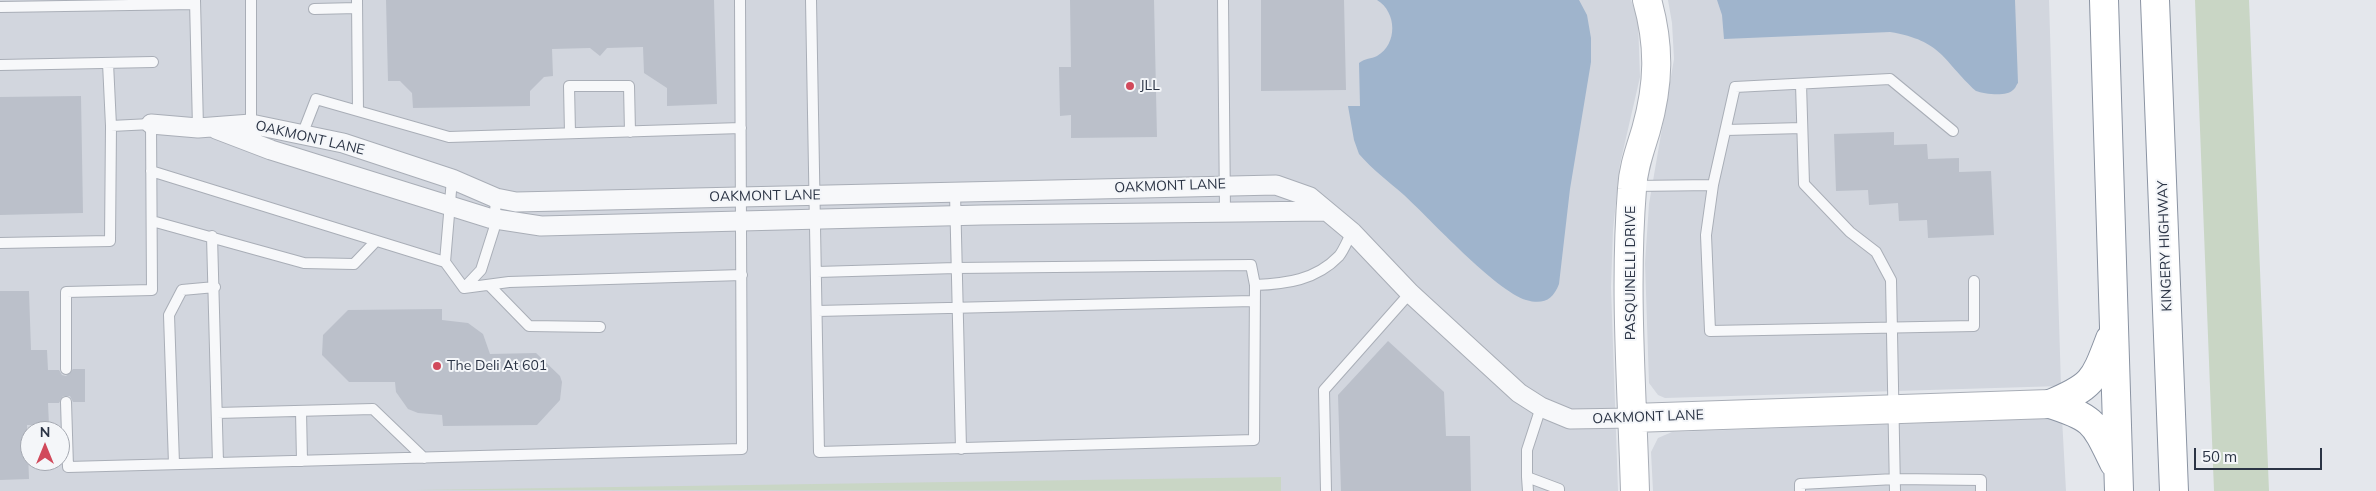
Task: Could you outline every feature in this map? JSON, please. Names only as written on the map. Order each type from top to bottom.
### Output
[{"type":"main road","name":"PASQUINELLI DRIVE","points":[[1635,491],[1628,258],[1632,186],[1636,159],[1655,89],[1658,66],[1655,36],[1647,0]]},
{"type":"main road","points":[[2104,0],[2118,482]]},
{"type":"main road","name":"KINGERY HIGHWAY","points":[[2155,0],[2174,491]]},
{"type":"main road","points":[[2050,404],[2075,393],[2091,382],[2114,328]]},
{"type":"main road","points":[[2050,404],[2079,413],[2092,422],[2118,482]]},
{"type":"main road","name":"OAKMONT LANE","points":[[1633,418],[2050,404]]},
{"type":"street","name":"OAKMONT LANE","points":[[151,124],[204,127],[251,124],[343,143],[452,179],[496,198],[535,202],[1260,184],[1283,187],[1310,197],[1324,211],[1352,232],[1410,293],[1504,380],[1541,408],[1570,419],[1633,418]]},
{"type":"street","name":"OAKMONT LANE","points":[[204,127],[271,150],[495,219],[541,226],[955,216],[1324,211]]},
{"type":"lane","points":[[251,0],[251,124]]},
{"type":"lane","points":[[66,402],[68,467],[742,449],[740,0]]},
{"type":"lane","points":[[811,0],[816,196],[819,452],[1254,440],[1253,301],[1255,285],[1251,265],[956,268],[817,272]]},
{"type":"lane","points":[[1223,0],[1225,211]]},
{"type":"lane","points":[[0,7],[195,2],[204,127]]},
{"type":"lane","points":[[314,10],[357,4],[358,111]]},
{"type":"lane","points":[[0,65],[153,62]]},
{"type":"lane","points":[[0,243],[110,241],[111,126],[108,63]]},
{"type":"lane","points":[[1953,131],[1890,79],[1735,87],[1713,185],[1706,235],[1710,331],[1974,326],[1974,281]]},
{"type":"lane","points":[[1801,84],[1804,184],[1850,232],[1876,252],[1891,280],[1895,491]]},
{"type":"lane","points":[[570,133],[569,86],[629,86],[630,132]]},
{"type":"lane","points":[[302,135],[316,99],[449,137],[741,128]]},
{"type":"lane","points":[[66,369],[66,292],[152,290],[151,124],[111,126]]},
{"type":"lane","points":[[1726,130],[1802,128]]},
{"type":"lane","points":[[151,171],[445,262],[464,288]]},
{"type":"lane","points":[[445,262],[452,179]]},
{"type":"lane","points":[[1632,186],[1713,185]]},
{"type":"lane","points":[[955,193],[960,449]]},
{"type":"lane","points":[[464,288],[481,270],[494,229],[496,198]]},
{"type":"lane","points":[[152,221],[212,236],[304,263],[354,264],[376,241]]},
{"type":"lane","points":[[1255,285],[1284,284],[1315,275],[1340,256],[1352,232]]},
{"type":"lane","points":[[212,236],[218,463]]},
{"type":"lane","points":[[464,288],[509,282],[742,275]]},
{"type":"lane","points":[[489,285],[529,326],[600,327]]},
{"type":"lane","points":[[174,464],[169,315],[182,290],[214,287]]},
{"type":"lane","points":[[1326,491],[1324,390],[1410,293]]},
{"type":"lane","points":[[817,311],[1253,301]]},
{"type":"lane","points":[[1528,491],[1527,450],[1541,408]]},
{"type":"lane","points":[[217,413],[373,409],[424,458]]},
{"type":"lane","points":[[301,411],[302,461]]},
{"type":"lane","points":[[1527,477],[1559,489],[1559,491]]},
{"type":"lane","points":[[1800,491],[1800,484],[1895,479],[1981,480],[1981,491]]},
{"type":"shaded area","points":[[0,0],[1631,0],[1638,20],[1640,77],[1620,164],[1613,230],[1611,287],[1618,491],[0,491]]},
{"type":"shaded area","points":[[1668,0],[2049,0],[2061,386],[1665,398],[1658,395],[1649,383],[1645,263],[1649,204],[1674,59],[1672,23]]},
{"type":"shaded area","points":[[2062,418],[2066,491],[1653,491],[1651,452],[1658,438],[1672,432]]},
{"type":"green space","points":[[2195,0],[2249,0],[2269,491],[2214,491]]},
{"type":"green space","points":[[1281,477],[1281,491],[416,490]]},
{"type":"water","points":[[1377,0],[1579,0],[1587,15],[1591,38],[1591,62],[1570,189],[1559,284],[1554,294],[1547,300],[1537,302],[1526,300],[1513,294],[1498,283],[1359,154],[1354,140],[1348,106],[1360,106],[1359,63],[1384,51],[1392,36],[1391,20],[1388,12],[1384,5]]},
{"type":"water","points":[[1717,0],[2015,0],[2018,83],[2014,89],[2006,94],[1990,94],[1976,91],[1932,46],[1908,36],[1890,32],[1724,39],[1722,15]]},
{"type":"building","points":[[386,0],[714,0],[717,104],[667,106],[667,88],[644,73],[643,47],[607,48],[600,56],[590,48],[552,49],[553,76],[544,77],[530,91],[530,106],[413,108],[412,93],[400,81],[388,81]]},
{"type":"building","points":[[1070,0],[1154,0],[1157,137],[1071,138],[1071,115],[1060,116],[1059,67],[1071,67]]},
{"type":"building","points":[[1261,0],[1344,0],[1346,90],[1261,91]]},
{"type":"building","points":[[81,96],[83,213],[0,215],[0,97]]},
{"type":"building","points":[[1894,132],[1894,145],[1927,144],[1928,159],[1959,158],[1959,172],[1991,171],[1994,235],[1928,238],[1927,220],[1899,221],[1898,203],[1869,205],[1868,190],[1836,191],[1834,134]]},
{"type":"building","points":[[0,291],[29,291],[31,350],[47,350],[48,370],[59,370],[62,375],[66,376],[73,369],[85,369],[85,402],[73,402],[70,396],[63,396],[59,403],[48,403],[49,421],[20,421],[20,471],[29,471],[29,479],[0,480]]},
{"type":"building","points":[[442,309],[442,320],[468,323],[483,334],[490,354],[536,353],[560,376],[562,382],[560,400],[537,425],[443,426],[442,415],[418,413],[408,409],[396,392],[395,382],[349,382],[322,355],[323,335],[348,310]]},
{"type":"building","points":[[1388,341],[1444,392],[1446,436],[1470,436],[1471,491],[1341,491],[1338,395]]},
{"type":"place","name":"JLL","points":[[1130,86]]},
{"type":"place","name":"The Deli At 601","points":[[437,366]]}]
